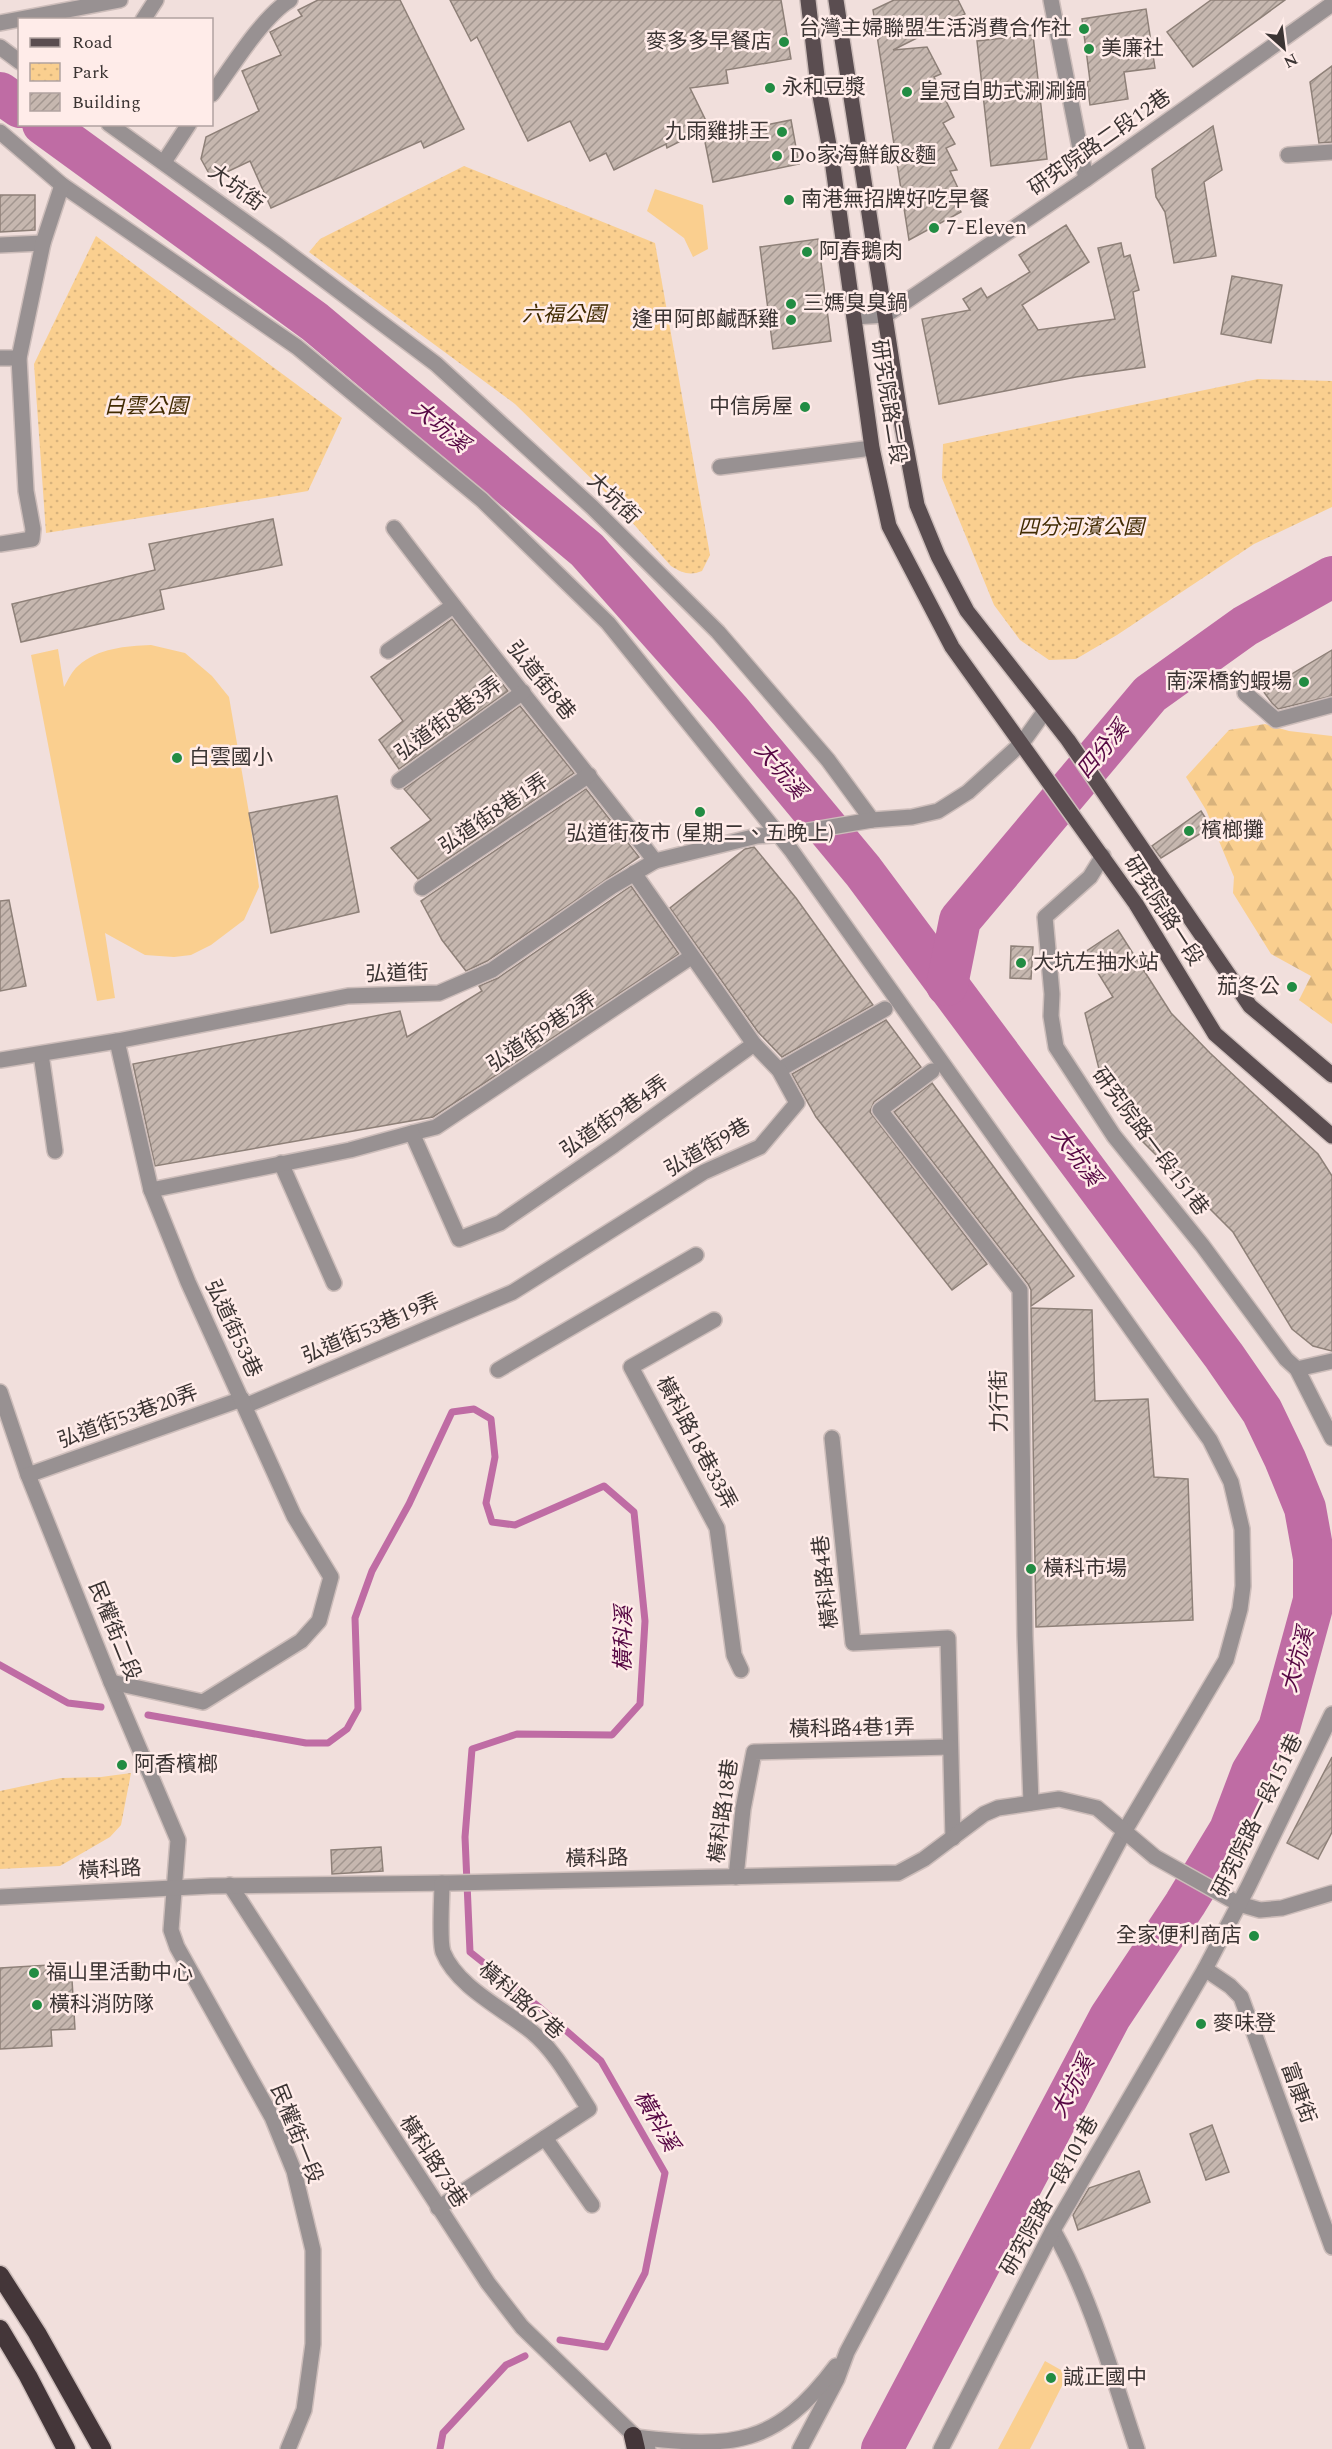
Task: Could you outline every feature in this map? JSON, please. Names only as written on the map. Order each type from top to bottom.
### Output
[{"type":"highway","points":[[0,2275],[37,2333],[102,2449]]},
{"type":"highway","points":[[0,2329],[28,2376],[66,2449]]},
{"type":"main road","name":"研究院路二段","points":[[808,0],[818,85],[833,167],[872,448],[889,526],[952,647],[1040,769]]},
{"type":"main road","name":"研究院路二段","points":[[836,0],[901,420],[918,505],[938,556],[968,611],[1068,740]]},
{"type":"main road","name":"研究院路一段","points":[[1068,740],[1250,1006],[1332,1075]]},
{"type":"main road","name":"研究院路一段","points":[[1040,769],[1136,904],[1215,1034],[1332,1136]]},
{"type":"street","points":[[26,18],[120,0]]},
{"type":"street","points":[[144,18],[156,0]]},
{"type":"street","points":[[213,93],[281,5],[290,0]]},
{"type":"street","points":[[1051,0],[1086,179]]},
{"type":"street","name":"研究院路二段12巷","points":[[854,318],[886,315],[1086,179],[1332,4]]},
{"type":"street","points":[[0,23],[18,20]]},
{"type":"street","name":"大坑街","points":[[112,126],[164,162],[436,364],[592,507],[718,632],[828,760],[872,820]]},
{"type":"street","points":[[164,162],[188,126]]},
{"type":"street","points":[[0,132],[62,185],[297,347],[482,500],[608,623],[778,834],[1210,1440],[1232,1482],[1242,1529],[1243,1586],[1240,1609],[1226,1660],[1124,1832],[847,2352],[837,2379],[800,2449]]},
{"type":"street","points":[[1288,155],[1332,152]]},
{"type":"street","points":[[0,544],[32,539],[33,529],[26,491],[19,358],[43,243],[62,185]]},
{"type":"street","points":[[0,245],[43,243]]},
{"type":"street","points":[[0,358],[19,358]]},
{"type":"street","points":[[720,467],[872,448]]},
{"type":"street","name":"弘道街8巷","points":[[394,528],[453,606],[590,775],[656,861]]},
{"type":"street","points":[[388,651],[453,606]]},
{"type":"street","name":"弘道街8巷3弄","points":[[399,781],[523,692]]},
{"type":"street","points":[[1245,693],[1276,720],[1332,705]]},
{"type":"street","points":[[872,820],[912,817],[938,811],[968,792],[1022,743],[1045,711]]},
{"type":"street","name":"弘道街8巷1弄","points":[[422,888],[590,775]]},
{"type":"street","name":"弘道街","points":[[0,1060],[117,1041],[348,996],[439,993],[492,970],[634,873],[656,861],[757,836],[872,820]]},
{"type":"street","name":"研究院路一段151巷","points":[[1103,856],[1090,877],[1045,916],[1052,994],[1051,1016],[1056,1047],[1114,1136],[1202,1245],[1286,1359],[1297,1369],[1332,1438]]},
{"type":"street","name":"弘道街9巷","points":[[513,1292],[704,1172],[760,1147],[797,1103],[779,1070],[754,1044],[634,873]]},
{"type":"street","name":"弘道街9巷2弄","points":[[151,1190],[350,1150],[436,1127],[691,957]]},
{"type":"street","points":[[779,1070],[885,1009]]},
{"type":"street","name":"弘道街53巷","points":[[111,1682],[203,1702],[302,1641],[319,1622],[331,1577],[294,1516],[188,1282],[151,1190],[117,1041]]},
{"type":"street","name":"弘道街9巷4弄","points":[[412,1133],[459,1239],[500,1223],[614,1145],[754,1044]]},
{"type":"street","points":[[41,1054],[55,1151]]},
{"type":"street","name":"力行街","points":[[932,1071],[880,1110],[1020,1290],[1025,1636],[1031,1803]]},
{"type":"street","points":[[281,1163],[334,1283]]},
{"type":"street","points":[[498,1370],[696,1255]]},
{"type":"street","name":"弘道街53巷19弄","points":[[243,1402],[513,1292]]},
{"type":"street","name":"橫科路18巷33弄","points":[[714,1320],[631,1367],[717,1528],[734,1655],[741,1670]]},
{"type":"street","points":[[1297,1369],[1332,1361]]},
{"type":"street","name":"民權街二段","points":[[0,1392],[28,1475],[111,1682],[178,1840],[176,1887]]},
{"type":"street","name":"弘道街53巷20弄","points":[[28,1475],[243,1402]]},
{"type":"street","name":"橫科路4巷","points":[[832,1438],[853,1643],[948,1638],[953,1838]]},
{"type":"street","name":"研究院路一段151巷","points":[[1204,1969],[1239,1904],[1332,1714]]},
{"type":"street","name":"橫科路4巷1弄","points":[[754,1752],[950,1747]]},
{"type":"street","name":"橫科路18巷","points":[[736,1877],[743,1809],[754,1752]]},
{"type":"street","name":"橫科路","points":[[0,1897],[176,1887],[898,1873],[924,1859],[984,1814],[998,1808],[1059,1799],[1097,1808],[1155,1857],[1239,1904]]},
{"type":"street","name":"橫科路67巷","points":[[438,2208],[589,2109],[556,2058],[533,2032],[484,1997],[455,1971],[442,1951],[447,1883]]},
{"type":"street","name":"橫科路73巷","points":[[230,1886],[488,2283],[522,2327],[635,2442],[648,2449]]},
{"type":"street","name":"民權街一段","points":[[176,1887],[171,1930],[177,1947],[272,2117],[294,2171],[313,2250],[313,2344],[304,2410],[288,2449]]},
{"type":"street","points":[[1239,1904],[1260,1910],[1282,1908],[1332,1893]]},
{"type":"street","name":"研究院路一段101巷","points":[[941,2449],[1053,2230],[1204,1969]]},
{"type":"street","name":"富康街","points":[[1204,1969],[1230,1986],[1241,1997],[1332,2247]]},
{"type":"street","points":[[545,2138],[592,2205]]},
{"type":"street","points":[[1053,2230],[1068,2256],[1109,2364],[1137,2449]]},
{"type":"street","points":[[635,2442],[694,2448],[722,2447],[746,2442],[770,2432],[813,2397],[847,2352]]},
{"type":"green space","name":"六福公園","points":[[464,166],[655,243],[710,555],[702,571],[686,573],[671,566],[605,492],[515,404],[309,252],[320,239]]},
{"type":"green space","points":[[655,189],[703,205],[708,249],[693,257],[684,238],[647,211]]},
{"type":"green space","name":"白雲公園","points":[[96,236],[342,418],[308,491],[46,533],[34,364]]},
{"type":"green space","name":"四分河濱公園","points":[[1258,379],[1332,381],[1332,507],[1254,544],[1117,635],[1076,659],[1049,660],[1020,640],[994,605],[942,478],[943,444]]},
{"type":"green space","points":[[151,645],[185,653],[212,676],[229,697],[259,887],[244,920],[211,945],[191,955],[174,957],[145,955],[105,933],[115,998],[97,1001],[31,655],[58,649],[64,687],[76,668],[94,655],[122,647]]},
{"type":"green space","points":[[1265,724],[1289,731],[1332,736],[1332,1024],[1299,1000],[1311,976],[1271,954],[1233,893],[1234,877],[1206,810],[1186,777],[1229,730]]},
{"type":"green space","points":[[131,1773],[121,1825],[110,1837],[60,1866],[0,1869],[0,1791],[61,1778],[101,1777]]},
{"type":"green space","points":[[1045,2361],[1068,2374],[1030,2449],[998,2449]]},
{"type":"building","points":[[318,0],[400,0],[464,129],[424,148],[421,141],[271,208],[250,161],[212,179],[201,159],[206,137],[259,111],[242,71],[281,55],[270,32],[302,16],[298,10]]},
{"type":"building","points":[[450,0],[781,0],[791,59],[726,70],[728,83],[690,88],[709,127],[667,148],[666,144],[614,170],[606,153],[590,161],[570,121],[528,141],[477,37],[471,41]]},
{"type":"building","points":[[894,0],[958,0],[965,14],[893,50],[927,47],[941,74],[934,77],[954,117],[943,123],[955,144],[946,148],[957,170],[950,171],[958,188],[951,191],[961,212],[909,240],[873,10]]},
{"type":"building","points":[[1211,0],[1285,0],[1193,67],[1167,32]]},
{"type":"building","points":[[1146,9],[1155,68],[1124,72],[1128,99],[1090,105],[1087,82],[1090,81],[1082,19]]},
{"type":"building","points":[[1033,35],[1047,159],[991,166],[977,41]]},
{"type":"building","points":[[1332,66],[1332,142],[1319,143],[1310,82]]},
{"type":"building","points":[[791,120],[799,164],[713,182],[704,137]]},
{"type":"building","points":[[1213,126],[1222,170],[1204,182],[1216,256],[1174,263],[1165,212],[1156,197],[1152,169]]},
{"type":"building","points":[[0,195],[35,195],[35,230],[0,232]]},
{"type":"building","points":[[1066,225],[1089,262],[1022,305],[1038,330],[1115,319],[1098,248],[1121,243],[1124,257],[1130,255],[1139,290],[1133,292],[1145,367],[1076,377],[939,404],[922,319],[970,310],[963,299],[981,288],[987,298],[1030,272],[1019,255]]},
{"type":"building","points":[[818,239],[831,341],[773,349],[760,247]]},
{"type":"building","points":[[1232,276],[1282,285],[1271,343],[1221,334]]},
{"type":"building","points":[[273,519],[282,565],[160,590],[164,609],[21,642],[12,604],[155,570],[149,544]]},
{"type":"building","points":[[452,619],[508,691],[399,769],[379,740],[403,721],[371,677]]},
{"type":"building","name":"南深橋釣蝦場","points":[[1332,650],[1332,696],[1278,709],[1263,691]]},
{"type":"building","points":[[520,706],[574,773],[418,879],[391,848],[431,820],[404,789]]},
{"type":"building","points":[[586,789],[639,857],[487,961],[466,971],[442,940],[421,901]]},
{"type":"building","points":[[337,796],[359,912],[271,933],[249,813]]},
{"type":"building","name":"檳榔攤","points":[[1201,811],[1211,827],[1161,858],[1152,846]]},
{"type":"building","points":[[754,847],[796,898],[873,1005],[782,1057],[758,1032],[670,908],[745,849]]},
{"type":"building","points":[[631,886],[679,954],[433,1117],[155,1166],[133,1064],[400,1011],[407,1037],[482,991],[479,986],[498,978]]},
{"type":"building","points":[[9,900],[26,986],[0,991],[0,901]]},
{"type":"building","points":[[1118,930],[1171,1013],[1210,1053],[1318,1154],[1332,1176],[1332,1351],[1313,1346],[1292,1329],[1233,1232],[1135,1134],[1139,1129],[1100,1073],[1085,1013],[1113,997],[1085,952]]},
{"type":"building","name":"大坑左抽水站","points":[[1011,946],[1033,947],[1031,979],[1010,978]]},
{"type":"building","points":[[886,1020],[921,1067],[874,1102],[870,1112],[987,1264],[952,1290],[816,1117],[792,1074]]},
{"type":"building","points":[[932,1083],[1074,1276],[1031,1306],[1031,1290],[1028,1284],[894,1112]]},
{"type":"building","points":[[1031,1308],[1092,1310],[1095,1401],[1148,1399],[1154,1477],[1188,1479],[1193,1620],[1036,1627]]},
{"type":"building","points":[[1332,1757],[1332,1832],[1318,1859],[1287,1843]]},
{"type":"building","points":[[381,1847],[383,1871],[332,1874],[331,1850]]},
{"type":"building","name":"橫科消防隊","points":[[49,1965],[49,1981],[72,1980],[75,2029],[51,2030],[52,2046],[0,2049],[0,1968]]},
{"type":"building","points":[[1212,2125],[1229,2172],[1206,2180],[1190,2134]]},
{"type":"building","points":[[1139,2171],[1150,2202],[1078,2230],[1073,2215],[1089,2188]]},
{"type":"waterway","name":"大坑溪","points":[[0,93],[18,106]]},
{"type":"waterway","name":"大坑溪","points":[[46,126],[315,322],[587,550],[730,711],[863,871],[1224,1356],[1262,1411],[1305,1508],[1314,1558],[1314,1600],[1279,1728],[1252,1772],[1230,1830],[1185,1904],[1110,2017],[882,2449]]},
{"type":"waterway","name":"四分溪","points":[[947,985],[960,920],[1150,694],[1245,626],[1332,577]]},
{"type":"waterway","name":"橫科溪","points":[[148,1715],[306,1743],[328,1743],[347,1729],[358,1709],[355,1618],[372,1571],[409,1504],[452,1412],[474,1409],[491,1419],[495,1457],[486,1503],[492,1522],[515,1525],[604,1486],[634,1512],[645,1621],[640,1704],[612,1735],[517,1734],[472,1749],[465,1837],[470,1952],[539,2007],[601,2061],[665,2173],[645,2273],[606,2347],[560,2340]]},
{"type":"waterway","name":"橫科溪","points":[[0,1665],[68,1703],[101,1707]]},
{"type":"waterway","name":"橫科溪","points":[[440,2449],[443,2433],[506,2365],[525,2356]]},
{"type":"place","name":"台灣主婦聯盟生活消費合作社","points":[[1084,29]]},
{"type":"place","name":"麥多多早餐店","points":[[784,42]]},
{"type":"place","name":"美廉社","points":[[1089,49]]},
{"type":"place","name":"永和豆漿","points":[[770,88]]},
{"type":"place","name":"皇冠自助式涮涮鍋","points":[[907,92]]},
{"type":"place","name":"九雨雞排王","points":[[782,132]]},
{"type":"place","name":"Do家海鮮飯&麵","points":[[777,156]]},
{"type":"place","name":"南港無招牌好吃早餐","points":[[789,200]]},
{"type":"place","name":"7-Eleven","points":[[934,228]]},
{"type":"place","name":"阿春鵝肉","points":[[807,252]]},
{"type":"place","name":"三媽臭臭鍋","points":[[791,304]]},
{"type":"place","name":"逢甲阿郎鹹酥雞","points":[[791,320]]},
{"type":"place","name":"中信房屋","points":[[805,407]]},
{"type":"place","name":"南深橋釣蝦場","points":[[1304,682]]},
{"type":"place","name":"白雲國小","points":[[177,758]]},
{"type":"place","name":"弘道街夜市 (星期二、五晚上)","points":[[700,812]]},
{"type":"place","name":"檳榔攤","points":[[1189,831]]},
{"type":"place","name":"大坑左抽水站","points":[[1021,963]]},
{"type":"place","name":"茄冬公","points":[[1292,987]]},
{"type":"place","name":"橫科市場","points":[[1031,1569]]},
{"type":"place","name":"阿香檳榔","points":[[122,1765]]},
{"type":"place","name":"全家便利商店","points":[[1254,1936]]},
{"type":"place","name":"福山里活動中心","points":[[34,1973]]},
{"type":"place","name":"橫科消防隊","points":[[37,2005]]},
{"type":"place","name":"麥味登","points":[[1201,2024]]},
{"type":"place","name":"誠正國中","points":[[1051,2378]]}]
